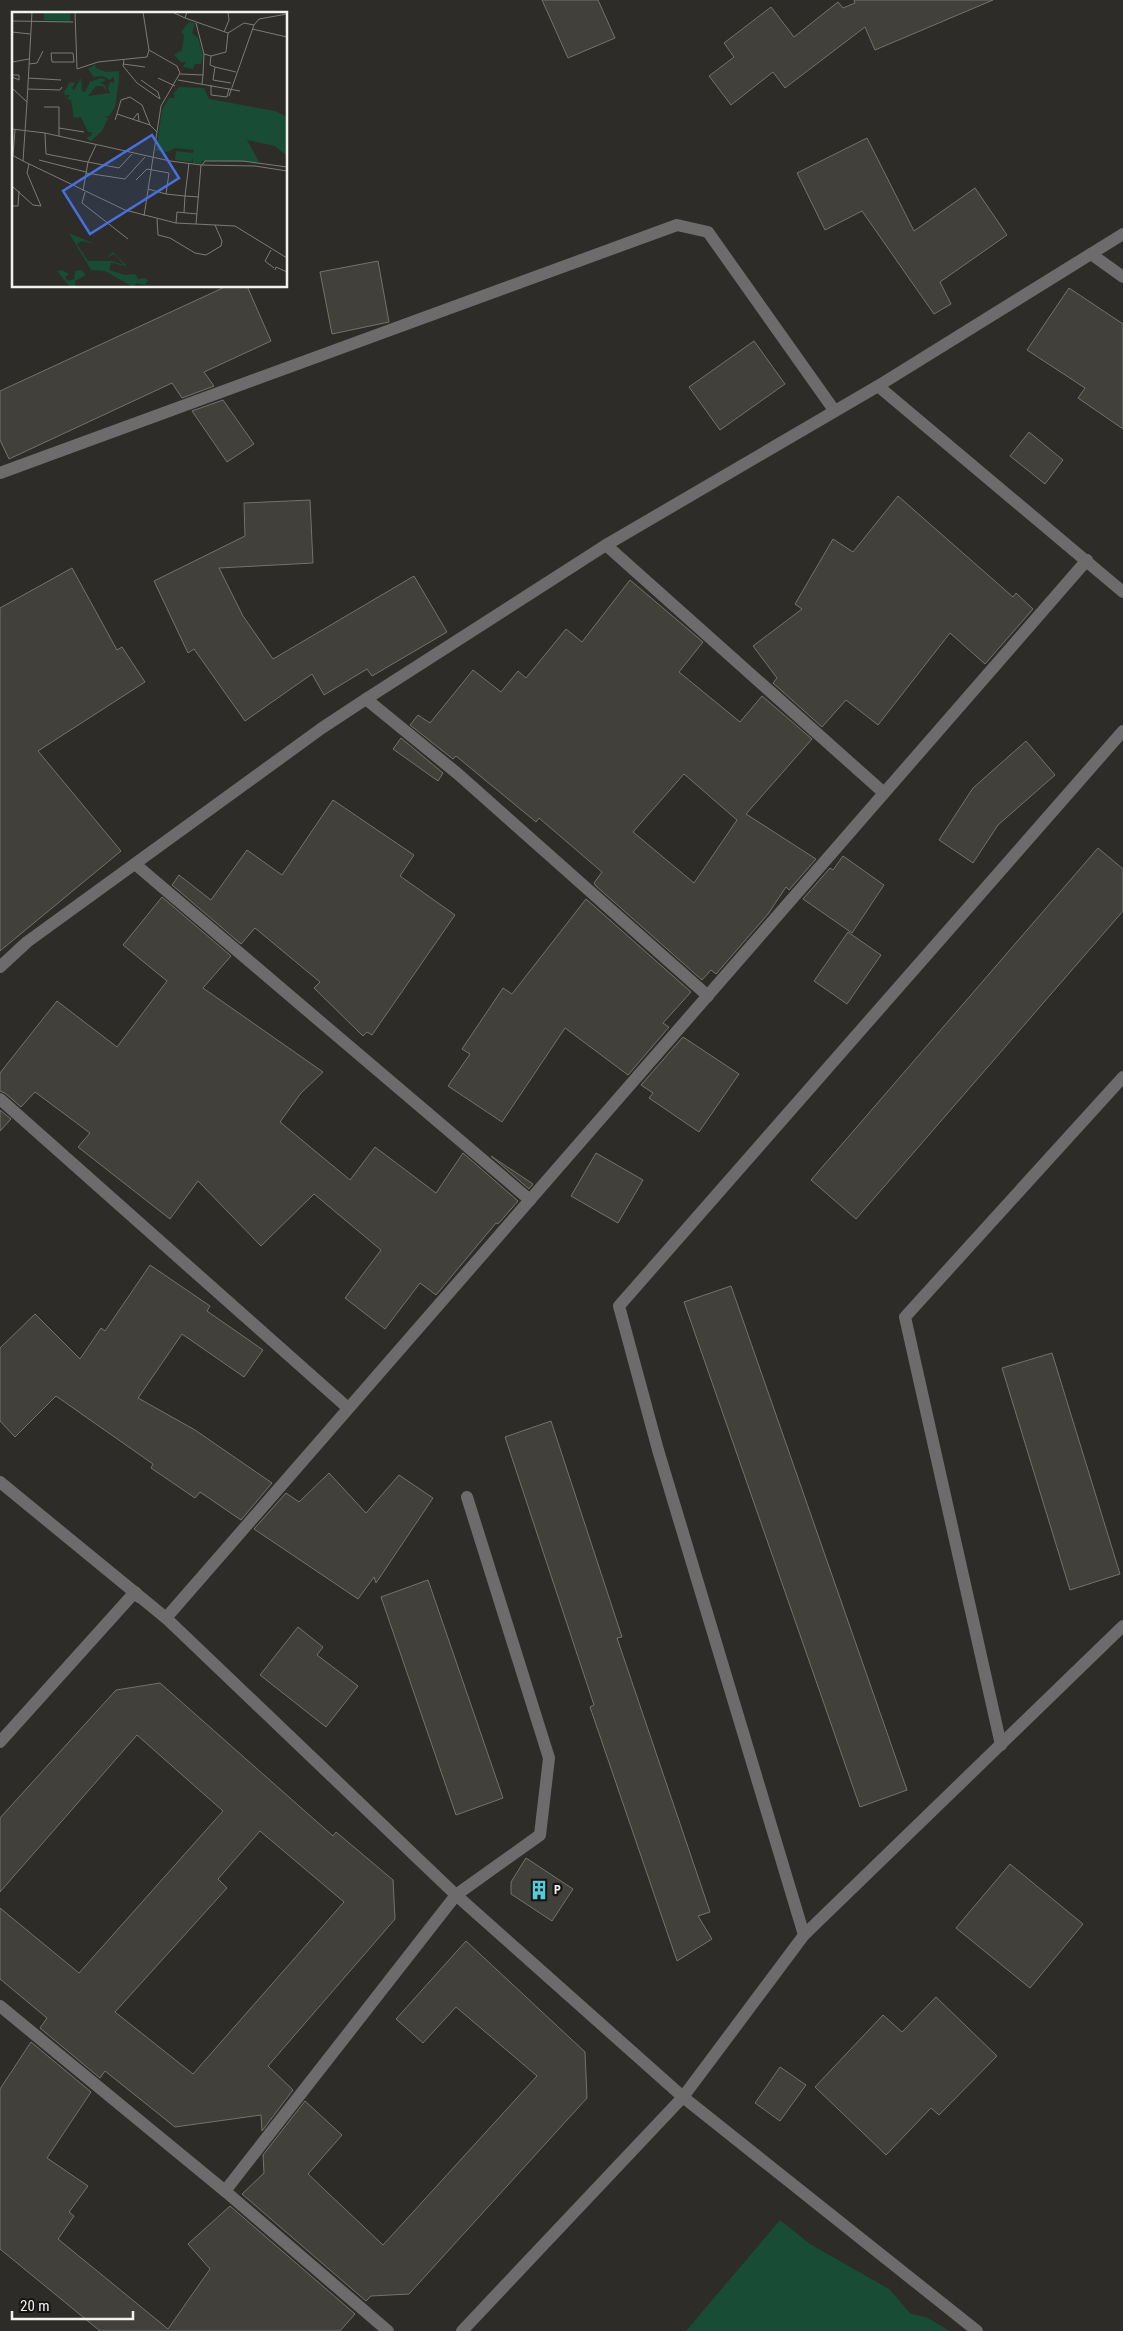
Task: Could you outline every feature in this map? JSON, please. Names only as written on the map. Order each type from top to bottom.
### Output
[{"type":"street","points":[[0,473],[677,225],[708,232],[834,410]]},
{"type":"street","points":[[0,967],[27,942],[322,728],[366,699],[606,545],[878,386],[1123,234]]},
{"type":"street","points":[[1091,254],[1123,277]]},
{"type":"street","points":[[878,386],[1123,592]]},
{"type":"street","points":[[606,545],[884,793]]},
{"type":"street","points":[[166,1618],[1087,560]]},
{"type":"street","points":[[366,699],[458,774],[708,996]]},
{"type":"street","points":[[804,1935],[658,1450],[619,1306],[1123,731]]},
{"type":"street","points":[[135,864],[530,1200]]},
{"type":"street","points":[[1001,1745],[905,1317],[1123,1077]]},
{"type":"street","points":[[0,1099],[348,1408]]},
{"type":"street","points":[[0,1482],[166,1618],[453,1891]]},
{"type":"street","points":[[225,2191],[453,1891],[540,1835],[549,1758],[466,1497]]},
{"type":"street","points":[[0,1742],[135,1592]]},
{"type":"street","points":[[135,1592],[453,1891],[683,2097],[977,2331]]},
{"type":"street","points":[[462,2331],[683,2097],[804,1935],[1123,1626]]},
{"type":"street","points":[[0,2006],[225,2191],[388,2331]]},
{"type":"green space","points":[[780,2220],[810,2244],[889,2289],[911,2314],[926,2317],[950,2331],[686,2331]]},
{"type":"building","points":[[542,0],[598,0],[615,38],[568,58]]},
{"type":"building","points":[[854,0],[993,0],[875,50],[865,27],[785,88],[773,72],[731,105],[709,76],[734,57],[724,43],[771,7],[794,37],[838,2],[843,8],[855,3]]},
{"type":"building","points":[[867,138],[914,231],[975,188],[1007,235],[940,282],[951,304],[934,314],[862,211],[825,230],[797,173]]},
{"type":"building","points":[[378,261],[389,322],[332,334],[320,272]]},
{"type":"building","points":[[223,288],[248,288],[271,341],[204,372],[214,386],[182,398],[172,383],[9,459],[0,440],[0,391]]},
{"type":"building","points":[[1069,288],[1123,324],[1123,429],[1078,398],[1085,388],[1027,350]]},
{"type":"building","points":[[754,341],[785,384],[720,430],[689,387]]},
{"type":"building","points":[[223,400],[254,444],[227,462],[192,411]]},
{"type":"building","points":[[1029,432],[1063,460],[1045,484],[1010,456]]},
{"type":"building","points":[[898,496],[1013,597],[1016,593],[1033,609],[985,664],[950,633],[878,725],[846,700],[822,727],[773,683],[777,678],[753,646],[802,609],[795,604],[833,539],[853,552]]},
{"type":"building","points":[[310,500],[313,563],[219,568],[243,616],[273,659],[414,576],[447,632],[372,676],[367,669],[324,695],[312,674],[245,721],[194,649],[188,653],[154,581],[245,536],[244,503]]},
{"type":"building","points":[[72,568],[117,650],[122,647],[145,682],[38,751],[121,851],[0,951],[0,608]]},
{"type":"building","points":[[630,580],[703,642],[679,672],[740,722],[762,696],[812,739],[746,814],[816,859],[789,890],[786,887],[768,914],[716,974],[711,970],[702,980],[596,886],[594,883],[602,872],[539,818],[536,822],[456,756],[453,759],[410,725],[418,715],[430,723],[473,670],[501,692],[518,671],[526,678],[566,629],[582,642]],"holes":[[[684,774],[737,820],[694,883],[633,832]]]},
{"type":"building","points":[[401,738],[443,773],[438,781],[393,749]]},
{"type":"building","points":[[1026,741],[1055,775],[998,825],[973,863],[939,840],[973,788]]},
{"type":"building","points":[[333,800],[414,855],[400,876],[455,915],[372,1035],[367,1032],[363,1036],[314,988],[320,982],[255,928],[241,944],[172,885],[179,875],[211,900],[247,850],[282,875]]},
{"type":"building","points":[[1098,848],[1123,869],[1123,911],[856,1219],[811,1180]]},
{"type":"building","points":[[843,856],[884,885],[852,933],[803,899],[830,868],[833,870]]},
{"type":"building","points":[[162,897],[231,956],[203,988],[323,1072],[301,1093],[280,1122],[350,1180],[375,1147],[436,1193],[463,1153],[518,1201],[498,1224],[496,1223],[436,1295],[420,1283],[385,1329],[345,1298],[381,1250],[314,1194],[261,1246],[198,1181],[170,1219],[78,1147],[90,1133],[35,1092],[21,1107],[0,1091],[0,1073],[57,1001],[117,1047],[167,981],[123,945]]},
{"type":"building","points":[[586,899],[691,992],[663,1023],[669,1027],[628,1075],[565,1028],[502,1122],[448,1086],[470,1054],[462,1049],[503,988],[512,994]]},
{"type":"building","points":[[848,932],[881,955],[847,1004],[814,981]]},
{"type":"building","points":[[683,1037],[739,1074],[699,1132],[649,1098],[653,1093],[641,1085]]},
{"type":"building","points":[[0,1110],[11,1119],[0,1131]]},
{"type":"building","points":[[596,1153],[643,1180],[618,1223],[571,1196]]},
{"type":"building","points":[[491,1156],[533,1184],[529,1189]]},
{"type":"building","points":[[150,1265],[210,1306],[207,1311],[263,1350],[244,1377],[182,1334],[138,1398],[195,1430],[272,1483],[241,1520],[200,1492],[195,1498],[151,1468],[153,1464],[56,1396],[15,1437],[0,1421],[0,1348],[35,1314],[80,1359],[101,1328],[105,1331]]},
{"type":"building","points":[[731,1286],[907,1790],[860,1807],[684,1302]]},
{"type":"building","points":[[1052,1353],[1120,1574],[1070,1590],[1002,1368]]},
{"type":"building","points":[[551,1421],[622,1637],[617,1638],[710,1912],[698,1916],[712,1939],[677,1961],[590,1707],[594,1705],[505,1437]]},
{"type":"building","points":[[329,1473],[366,1513],[399,1475],[433,1498],[376,1583],[374,1577],[358,1599],[254,1529],[286,1493],[299,1502]]},
{"type":"building","points":[[428,1580],[503,1798],[456,1815],[381,1597]]},
{"type":"building","points":[[298,1627],[323,1647],[317,1655],[358,1686],[326,1727],[260,1675]]},
{"type":"building","points":[[160,1683],[333,1836],[336,1832],[393,1880],[395,1919],[268,2066],[293,2090],[262,2131],[261,2115],[175,2127],[105,2071],[100,2078],[40,2028],[47,2018],[0,1979],[0,1908],[79,1973],[223,1811],[137,1735],[0,1892],[0,1818],[116,1690]],"holes":[[[260,1831],[344,1902],[193,2074],[115,2012],[227,1888],[218,1879]]]},
{"type":"building","name":"P","points":[[526,1858],[573,1889],[552,1921],[511,1894],[511,1882]]},
{"type":"building","points":[[1010,1864],[1083,1924],[1030,1988],[956,1928]]},
{"type":"building","points":[[466,1941],[585,2052],[587,2098],[409,2294],[371,2296],[366,2301],[242,2194],[264,2173],[263,2155],[305,2101],[342,2135],[308,2174],[383,2245],[537,2076],[456,2007],[423,2043],[396,2019]]},
{"type":"building","points":[[936,1997],[997,2056],[939,2115],[931,2108],[886,2155],[815,2087],[883,2015],[902,2032]]},
{"type":"building","points":[[31,2042],[91,2092],[47,2158],[88,2186],[69,2212],[74,2216],[58,2239],[168,2329],[210,2269],[188,2244],[230,2206],[355,2314],[340,2331],[100,2331],[0,2249],[0,2089]]},
{"type":"building","points":[[780,2067],[806,2085],[780,2121],[755,2103]]},
{"type":"place","name":"P","points":[[539,1890]]}]
